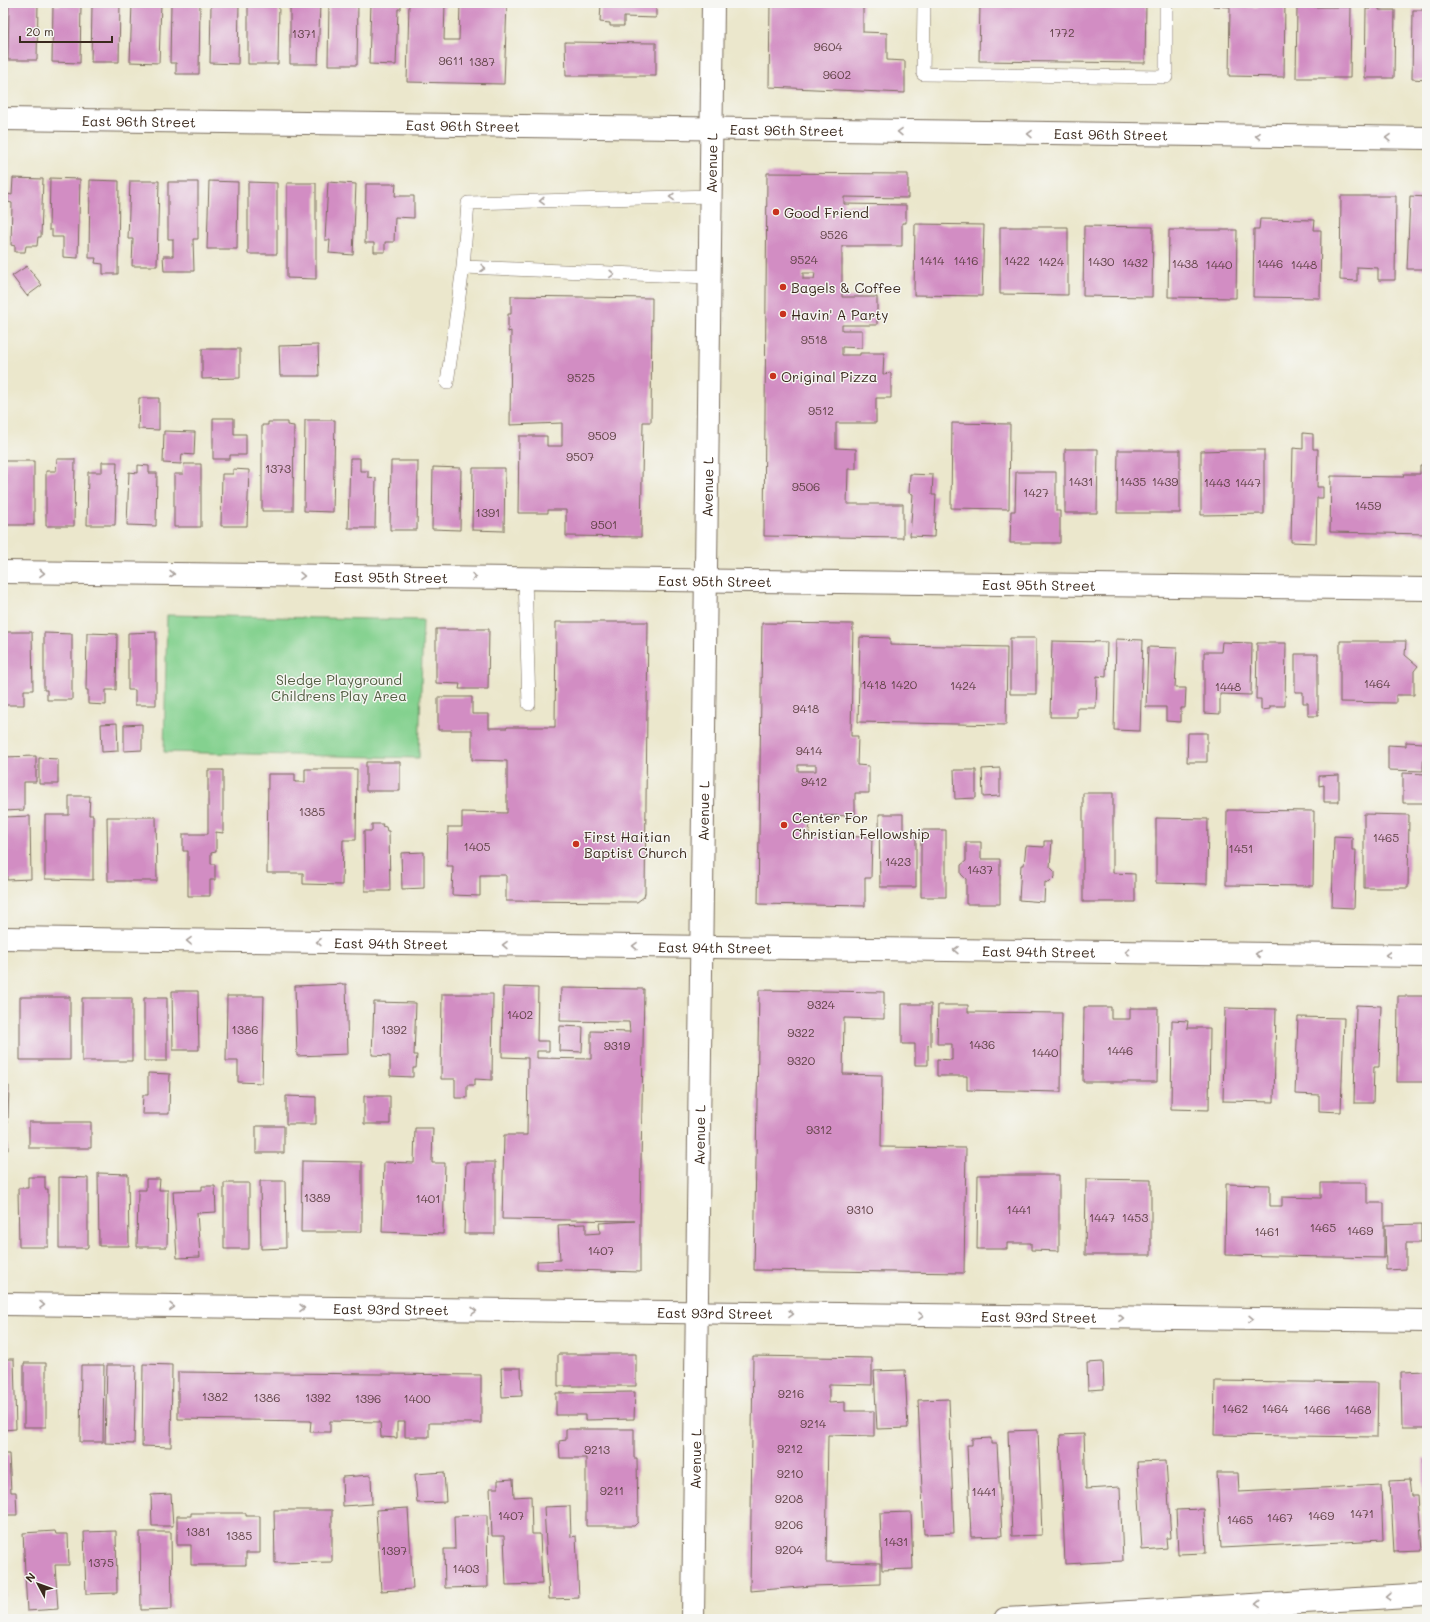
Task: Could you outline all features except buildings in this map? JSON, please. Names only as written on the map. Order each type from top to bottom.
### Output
[{"type":"street","name":"Avenue L","points":[[693,1619],[713,3]]},
{"type":"street","name":"East 96th Street","points":[[3,119],[711,130],[1427,138]]},
{"type":"street","name":"East 95th Street","points":[[3,572],[1427,589]]},
{"type":"street","name":"East 94th Street","points":[[3,938],[1427,956]]},
{"type":"street","name":"East 93rd Street","points":[[3,1304],[696,1314],[1427,1321]]},
{"type":"street","points":[[1005,1619],[1427,1595]]},
{"type":"lane","points":[[924,3],[923,74],[1166,77],[1166,3]]},
{"type":"lane","points":[[447,382],[463,267],[468,203],[711,196]]},
{"type":"lane","points":[[463,267],[709,277]]},
{"type":"lane","points":[[525,578],[529,704]]},
{"type":"green space","name":"Sledge Playground Childrens Play Area","points":[[167,615],[423,620],[419,758],[164,752]]},
{"type":"place","name":"Good Friend","points":[[776,212]]},
{"type":"place","name":"Bagels & Coffee","points":[[783,287]]},
{"type":"place","name":"Havin' A Party","points":[[783,314]]},
{"type":"place","name":"Original Pizza","points":[[773,376]]},
{"type":"place","name":"Center For Christian Fellowship","points":[[784,825]]},
{"type":"place","name":"First Haitian Baptist Church","points":[[576,844]]}]
